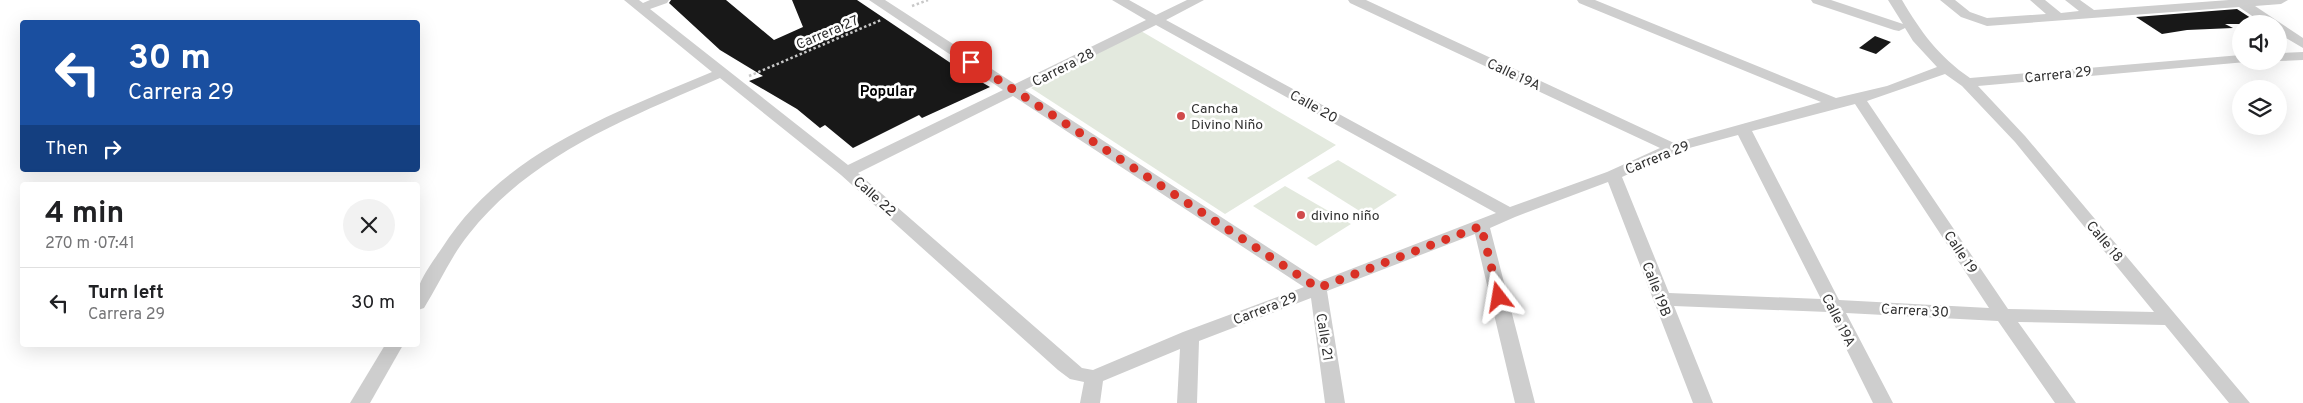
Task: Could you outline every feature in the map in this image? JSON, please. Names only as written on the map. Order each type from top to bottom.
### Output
[{"type":"street","points":[[636,4],[662,0]]},
{"type":"street","points":[[876,0],[1318,288]]},
{"type":"street","name":"Calle 20","points":[[1119,0],[1509,213]]},
{"type":"street","name":"Carrera 28","points":[[848,172],[1197,0]]},
{"type":"street","name":"Calle 19A","points":[[1355,0],[1672,148]]},
{"type":"street","points":[[1584,0],[1835,103]]},
{"type":"street","points":[[1818,0],[1899,27]]},
{"type":"street","points":[[1849,0],[1877,12],[1918,38]]},
{"type":"street","points":[[1895,0],[1918,38],[1946,68],[1967,83]]},
{"type":"street","points":[[1947,0],[1961,13],[1974,20],[1987,22],[2281,0]]},
{"type":"street","points":[[2038,0],[2058,17]]},
{"type":"street","points":[[2072,0],[2092,15]]},
{"type":"street","points":[[2240,2],[2260,15]]},
{"type":"street","name":"Calle 22","points":[[636,4],[848,172],[1077,374],[1094,377]]},
{"type":"street","points":[[2287,33],[2303,44]]},
{"type":"street","points":[[2287,57],[2303,56]]},
{"type":"street","name":"Carrera 29","points":[[1967,83],[2232,60]]},
{"type":"street","name":"Carrera 29","points":[[1094,377],[1190,337],[1481,226],[1509,213],[1613,175],[1672,148],[1835,103],[1859,99],[1907,84],[1946,68]]},
{"type":"street","points":[[420,301],[463,230],[497,193],[532,162],[572,138],[729,77]]},
{"type":"street","name":"Calle 18","points":[[1967,83],[2020,139],[2240,403]]},
{"type":"street","name":"Calle 19","points":[[1859,99],[2003,316],[2066,403]]},
{"type":"street","name":"Calle 19A","points":[[1743,128],[1883,403]]},
{"type":"street","name":"Calle 19B","points":[[1613,175],[1703,403]]},
{"type":"street","points":[[1481,226],[1525,403]]},
{"type":"street","name":"Calle 21","points":[[1318,288],[1335,403]]},
{"type":"street","name":"Carrera 30","points":[[1662,299],[2003,316],[2169,319]]},
{"type":"street","points":[[1187,403],[1190,337]]},
{"type":"street","points":[[360,403],[393,347]]},
{"type":"street","points":[[1090,403],[1094,377]]},
{"type":"path","name":"Carrera 27","points":[[729,77],[928,0]]},
{"type":"shaded area","name":"Cancha Divino Niño","points":[[1141,31],[1336,145],[1225,214],[1031,88]]},
{"type":"shaded area","name":"divino niño","points":[[1338,160],[1397,195],[1366,215],[1307,178]]},
{"type":"shaded area","name":"divino niño","points":[[1285,186],[1351,224],[1316,246],[1253,206]]},
{"type":"building","points":[[671,0],[726,0],[774,40],[803,27],[792,0],[857,0],[961,70],[990,87],[922,118],[919,115],[853,148],[825,125],[820,128],[797,109],[749,81],[763,76],[720,50],[669,3]]},
{"type":"building","points":[[2237,9],[2246,15],[2232,15],[2232,24],[2225,24],[2232,28],[2187,30],[2162,34],[2136,17]]},
{"type":"building","points":[[1875,36],[1891,42],[1876,54],[1859,48]]},
{"type":"place","name":"Cancha Divino Niño","points":[[1181,116]]},
{"type":"place","name":"divino niño","points":[[1301,215]]},
{"type":"district","name":"Popular","points":[[887,91]]},
{"type":"route","points":[[971,62],[1318,288],[1481,226],[1499,297]]}]
